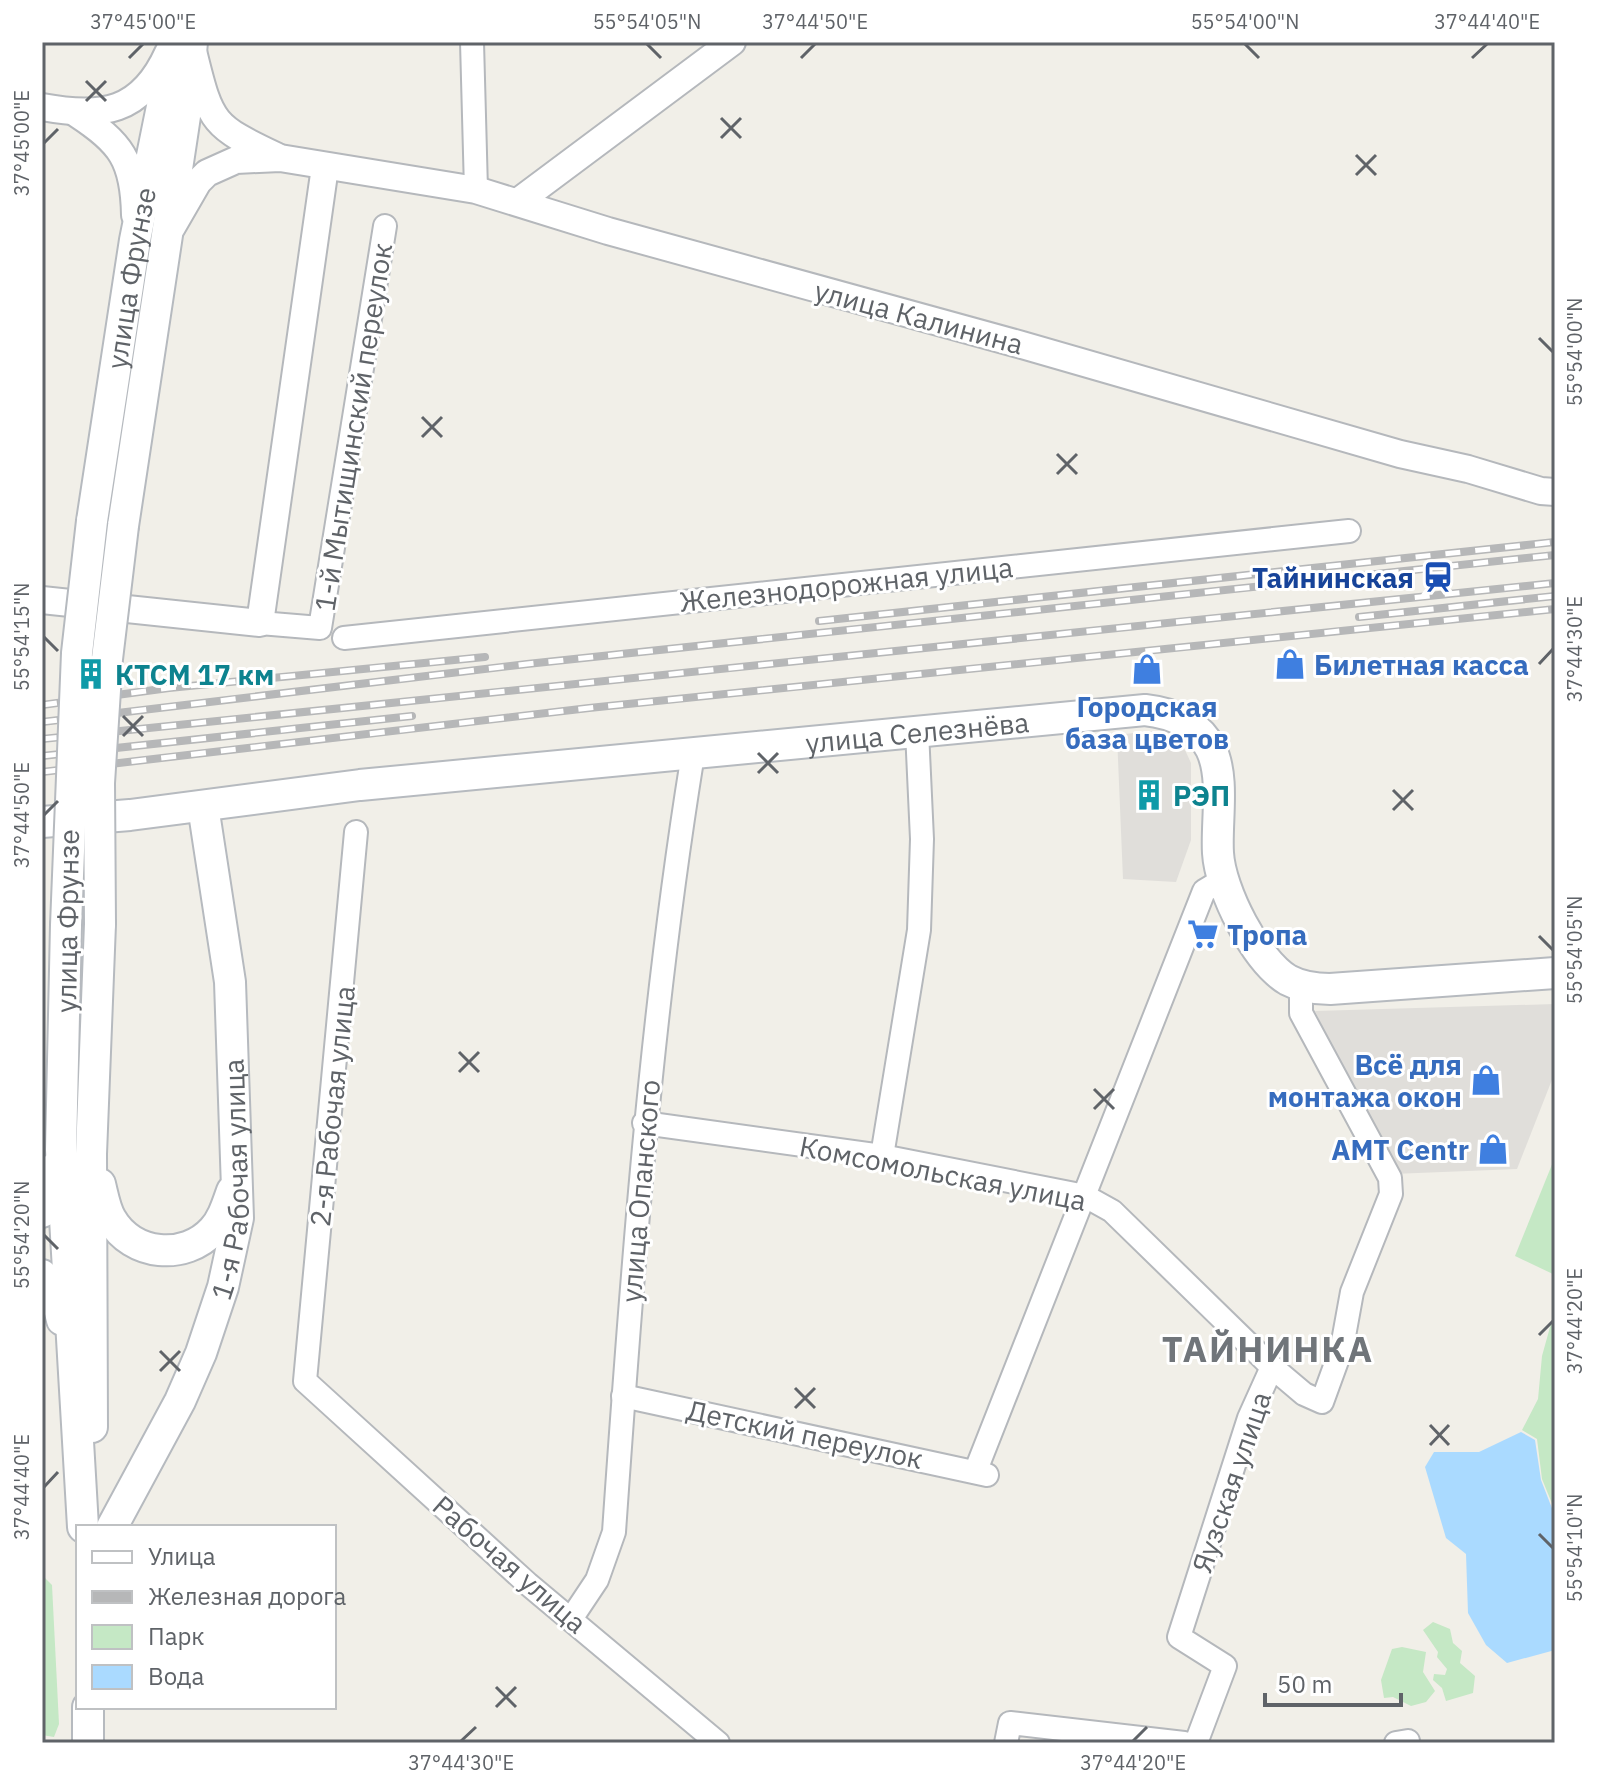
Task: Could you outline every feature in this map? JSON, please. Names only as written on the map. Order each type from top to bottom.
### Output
[{"type":"main road","name":"улица Фрунзе","points":[[83,1523],[61,1150],[77,653],[92,521],[149,244],[183,43]]},
{"type":"main road","name":"улица Фрунзе","points":[[83,1523],[95,1385],[91,1154],[100,924],[99,783],[107,659],[123,526],[149,244]]},
{"type":"main road","name":"улица Селезнёва","points":[[42,822],[203,806],[360,785],[1125,710],[1158,711],[1185,721],[1204,738],[1213,753],[1218,857],[1224,879]]},
{"type":"main road","name":"1-я Рабочая улица","points":[[113,1525],[180,1401],[201,1353],[238,1218],[230,982],[203,806]]},
{"type":"main road","points":[[1224,879],[1265,960],[1287,979],[1301,986],[1350,988],[1555,973]]},
{"type":"main road","points":[[42,1212],[61,1150]]},
{"type":"main road","points":[[91,1154],[111,1218],[128,1238],[152,1249],[178,1250],[202,1240],[220,1221],[235,1182]]},
{"type":"main road","points":[[42,1275],[57,1300],[72,1363]]},
{"type":"street","points":[[472,42],[476,190]]},
{"type":"street","points":[[519,201],[732,42]]},
{"type":"street","points":[[42,107],[77,114],[107,112],[139,96],[183,43],[213,118],[235,137],[280,158]]},
{"type":"street","points":[[77,114],[108,134],[127,160],[149,244]]},
{"type":"street","points":[[149,244],[207,173],[236,160],[280,158]]},
{"type":"street","name":"улица Калинина","points":[[280,158],[476,190],[519,201],[608,231],[1022,345],[1400,454],[1555,492]]},
{"type":"street","points":[[42,600],[260,623],[325,167]]},
{"type":"street","name":"1-й Мытищинский переулок","points":[[260,623],[320,628],[385,226]]},
{"type":"street","name":"Железнодорожная улица","points":[[344,638],[1349,531]]},
{"type":"street","points":[[882,1156],[919,930],[922,839],[917,731]]},
{"type":"street","name":"улица Опанского","points":[[571,1619],[597,1580],[614,1532],[644,1123],[671,885],[693,754]]},
{"type":"street","name":"2-я Рабочая улица","points":[[305,1381],[356,832]]},
{"type":"street","points":[[1085,1196],[1204,891],[1224,879]]},
{"type":"street","name":"Яузская улица","points":[[1196,1743],[1225,1666],[1179,1637],[1249,1418],[1272,1367],[1304,1394],[1322,1402],[1342,1347],[1352,1292],[1392,1186],[1301,1013],[1301,986]]},
{"type":"street","name":"Комсомольская улица","points":[[644,1123],[882,1156],[1085,1196],[1112,1211],[1272,1367]]},
{"type":"street","name":"Детский переулок","points":[[623,1396],[981,1473],[1085,1196]]},
{"type":"street","name":"Рабочая улица","points":[[305,1381],[571,1619],[718,1743]]},
{"type":"street","points":[[1006,1743],[1010,1723],[1184,1743]]},
{"type":"shaded area","points":[[1151,731],[1185,750],[1191,763],[1191,840],[1176,882],[1123,879],[1117,735]]},
{"type":"shaded area","points":[[1555,1004],[1555,1072],[1517,1169],[1393,1174],[1315,1011]]},
{"type":"green space","points":[[1555,1157],[1555,1275],[1515,1256]]},
{"type":"green space","points":[[1555,1309],[1555,1511],[1542,1479],[1537,1439],[1522,1430],[1538,1399],[1542,1356]]},
{"type":"green space","points":[[43,1576],[52,1585],[59,1724],[54,1737],[42,1735]]},
{"type":"green space","points":[[1433,1622],[1450,1629],[1453,1643],[1462,1651],[1460,1663],[1475,1676],[1473,1693],[1446,1701],[1442,1688],[1433,1680],[1434,1674],[1445,1675],[1447,1669],[1423,1630]]},
{"type":"green space","points":[[1402,1647],[1426,1652],[1423,1672],[1435,1691],[1426,1702],[1411,1706],[1393,1697],[1384,1698],[1381,1680],[1392,1649]]},
{"type":"water","points":[[1521,1432],[1535,1440],[1541,1480],[1555,1516],[1555,1650],[1507,1663],[1486,1645],[1468,1613],[1466,1554],[1446,1538],[1425,1467],[1434,1452],[1479,1452]]},
{"type":"railway","points":[[819,621],[1555,542]]},
{"type":"railway","points":[[42,722],[527,664],[1555,555]]},
{"type":"railway","points":[[42,739],[1555,583]]},
{"type":"railway","points":[[1359,617],[1555,596]]},
{"type":"railway","points":[[42,772],[589,708],[1555,609]]},
{"type":"railway","points":[[42,705],[169,688],[485,657]]},
{"type":"railway","points":[[42,756],[412,716]]},
{"type":"place","name":"Тайнинская","points":[[1438,577]]},
{"type":"place","name":"Билетная касса","points":[[1290,664]]},
{"type":"place","name":"Городская база цветов","points":[[1147,669]]},
{"type":"place","name":"КТСМ 17 км","points":[[91,674]]},
{"type":"place","name":"РЭП","points":[[1149,795]]},
{"type":"place","name":"Тропа","points":[[1203,934]]},
{"type":"place","name":"Всё для монтажа окон","points":[[1486,1080]]},
{"type":"place","name":"AMT Centr","points":[[1493,1149]]},
{"type":"district","name":"ТАЙНИНКА","points":[[1268,1348]]}]
